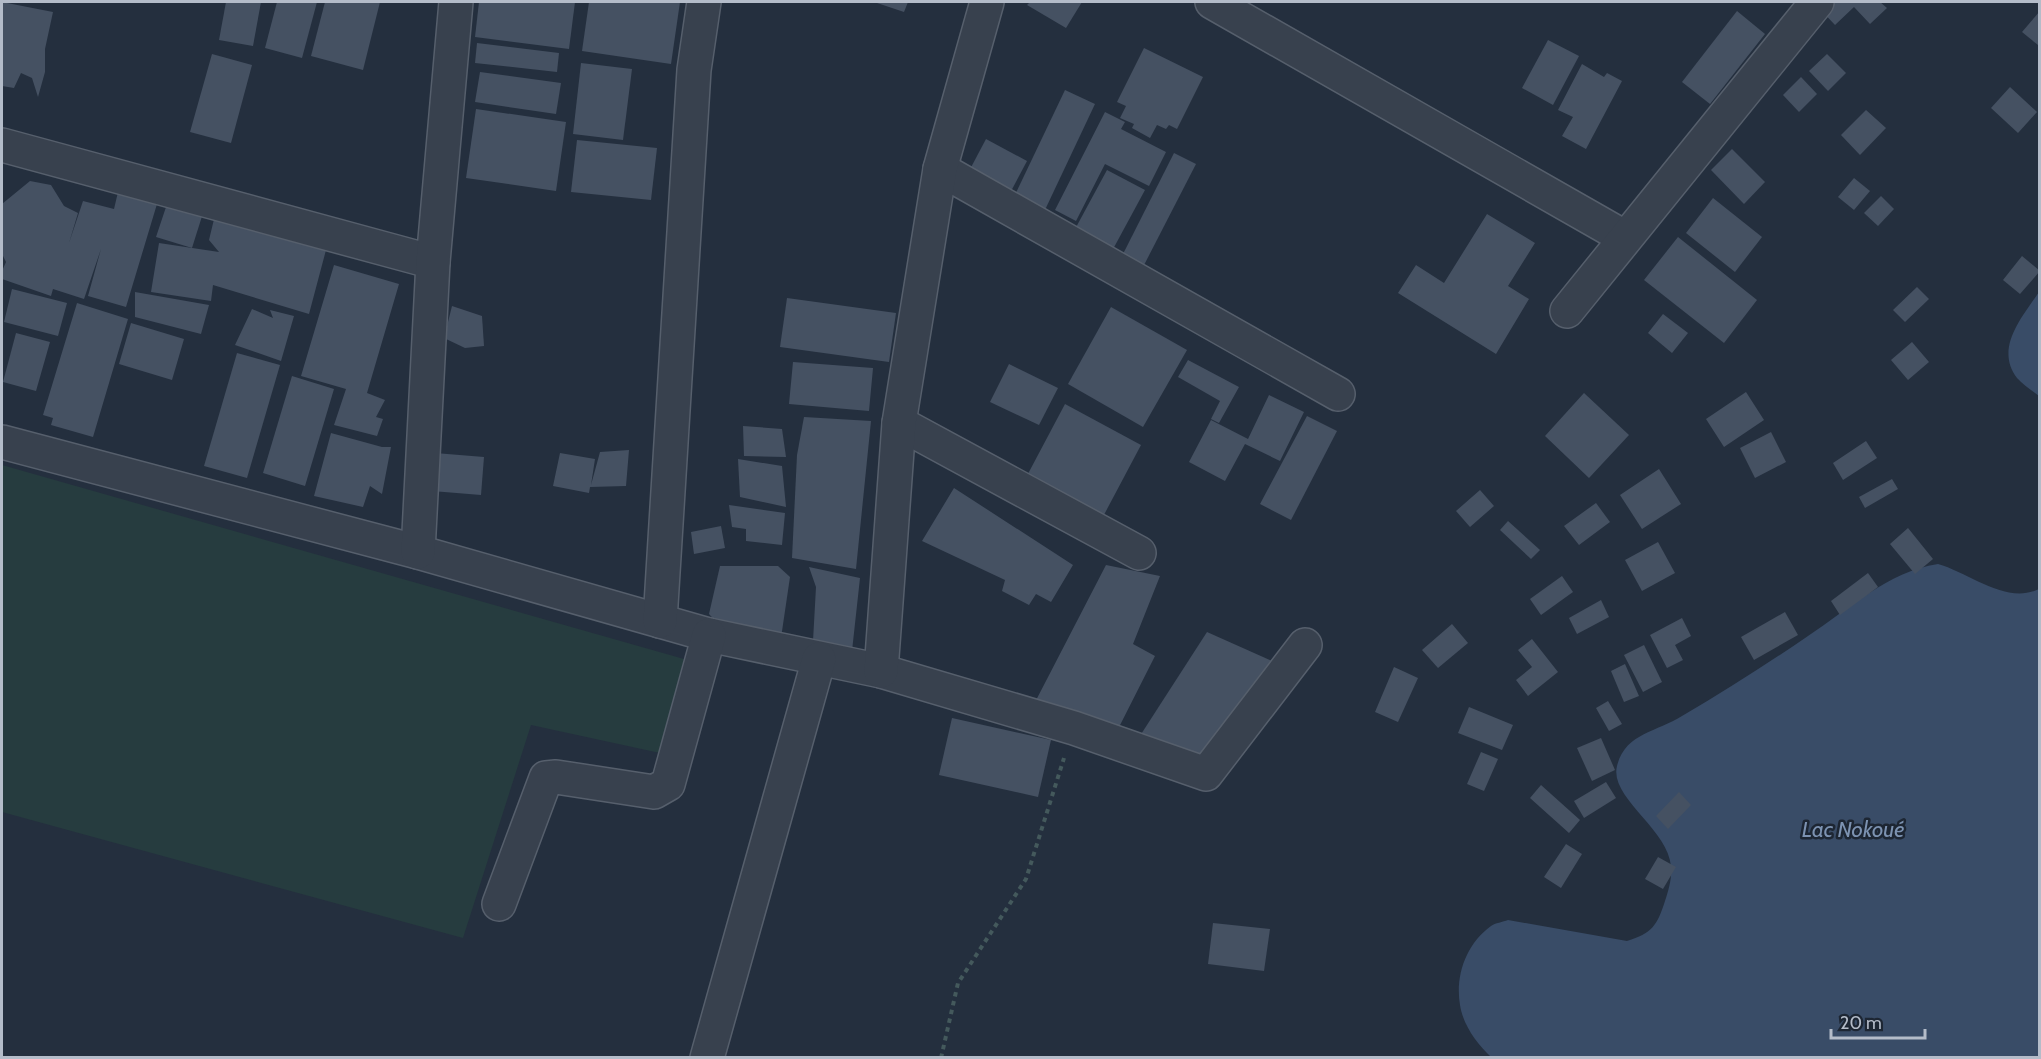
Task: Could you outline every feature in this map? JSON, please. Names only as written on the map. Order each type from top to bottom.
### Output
[{"type":"street","points":[[418,552],[433,262],[456,2]]},
{"type":"street","points":[[660,621],[694,70],[704,2]]},
{"type":"street","points":[[881,670],[899,423],[940,169],[987,2]]},
{"type":"street","points":[[1212,2],[1624,237]]},
{"type":"street","points":[[1567,311],[1805,5]]},
{"type":"street","points":[[2,145],[433,262]]},
{"type":"street","points":[[940,169],[1338,394]]},
{"type":"street","points":[[899,423],[1139,553]]},
{"type":"street","points":[[2,441],[418,552],[709,635],[881,670],[1074,728],[1206,774],[1305,645]]},
{"type":"street","points":[[499,904],[546,778],[556,777],[654,792],[668,784],[709,635]]},
{"type":"street","points":[[707,1058],[819,659]]},
{"type":"path","points":[[941,1058],[958,983],[1026,879],[1074,728]]},
{"type":"green space","points":[[2,465],[684,659],[660,753],[531,725],[463,938],[2,812]]},
{"type":"water","points":[[2039,292],[2039,396],[2017,378],[2008,355],[2013,333]]},
{"type":"water","name":"Lac Nokoué","points":[[1938,564],[2001,590],[2026,593],[2039,589],[2039,1057],[1491,1057],[1467,1027],[1459,994],[1464,961],[1482,933],[1495,924],[1508,920],[1627,941],[1648,931],[1659,917],[1669,888],[1671,866],[1660,839],[1630,802],[1617,778],[1617,766],[1627,747],[1634,740],[1682,716],[1746,677],[1885,583],[1919,568]]},
{"type":"building","points":[[2,2],[53,12],[45,49],[45,72],[38,97],[32,78],[21,73],[14,88],[2,86]]},
{"type":"building","points":[[226,2],[261,2],[253,46],[219,40]]},
{"type":"building","points":[[277,2],[317,2],[302,58],[265,48]]},
{"type":"building","points":[[325,2],[380,2],[363,70],[311,56]]},
{"type":"building","points":[[479,2],[575,2],[569,49],[475,37]]},
{"type":"building","points":[[589,2],[680,2],[671,64],[582,51]]},
{"type":"building","points":[[874,2],[908,2],[904,12]]},
{"type":"building","points":[[1030,2],[1082,2],[1066,28],[1027,5]]},
{"type":"building","points":[[1821,2],[1880,2],[1887,8],[1870,24],[1854,7],[1835,25],[1817,6]]},
{"type":"building","points":[[1737,11],[1765,34],[1710,104],[1682,82]]},
{"type":"building","points":[[2040,11],[2040,42],[2038,45],[2022,32]]},
{"type":"building","points":[[1548,40],[1579,56],[1553,105],[1522,88]]},
{"type":"building","points":[[477,43],[559,53],[557,72],[475,63]]},
{"type":"building","points":[[1144,48],[1203,77],[1177,129],[1169,125],[1166,129],[1157,125],[1150,138],[1132,128],[1134,124],[1120,118],[1126,106],[1117,102]]},
{"type":"building","points":[[212,54],[252,65],[231,143],[190,132]]},
{"type":"building","points":[[1827,54],[1846,73],[1828,91],[1809,71]]},
{"type":"building","points":[[581,63],[632,69],[623,140],[573,134]]},
{"type":"building","points":[[1582,64],[1604,77],[1607,73],[1622,81],[1586,149],[1562,136],[1573,117],[1558,110]]},
{"type":"building","points":[[480,72],[561,83],[556,114],[475,102]]},
{"type":"building","points":[[1801,77],[1817,94],[1799,112],[1783,95]]},
{"type":"building","points":[[2010,87],[2037,112],[2018,133],[1991,108]]},
{"type":"building","points":[[1065,90],[1095,104],[1044,212],[1014,197]]},
{"type":"building","points":[[476,109],[566,122],[556,191],[466,178]]},
{"type":"building","points":[[1866,110],[1886,128],[1860,155],[1841,135]]},
{"type":"building","points":[[1105,112],[1125,122],[1121,129],[1166,152],[1149,186],[1105,164],[1076,221],[1055,210]]},
{"type":"building","points":[[986,139],[1027,161],[1009,195],[968,173]]},
{"type":"building","points":[[577,140],[657,148],[651,200],[571,192]]},
{"type":"building","points":[[1732,149],[1765,182],[1744,204],[1711,170]]},
{"type":"building","points":[[1174,153],[1196,164],[1142,269],[1121,258]]},
{"type":"building","points":[[1107,170],[1145,190],[1112,251],[1074,231]]},
{"type":"building","points":[[1854,178],[1870,191],[1854,210],[1838,197]]},
{"type":"building","points":[[30,181],[51,185],[64,206],[78,213],[69,243],[83,201],[114,209],[118,192],[157,204],[126,307],[88,296],[101,249],[84,299],[53,289],[51,296],[2,279],[2,271],[6,262],[2,254],[2,204]]},
{"type":"building","points":[[1881,196],[1894,209],[1878,226],[1864,213]]},
{"type":"building","points":[[1713,198],[1762,237],[1735,272],[1686,233]]},
{"type":"building","points":[[168,201],[203,213],[192,248],[156,237]]},
{"type":"building","points":[[1487,214],[1535,243],[1508,286],[1529,299],[1496,354],[1398,293],[1416,265],[1444,283]]},
{"type":"building","points":[[215,215],[315,244],[326,250],[309,314],[213,285],[211,301],[151,292],[159,243],[219,252],[209,240]]},
{"type":"building","points":[[1678,237],[1757,300],[1724,343],[1644,280]]},
{"type":"building","points":[[2022,256],[2040,271],[2020,294],[2003,280]]},
{"type":"building","points":[[334,265],[399,284],[367,393],[385,400],[376,417],[383,419],[377,436],[334,425],[346,389],[301,376]]},
{"type":"building","points":[[1917,287],[1929,299],[1905,322],[1893,310]]},
{"type":"building","points":[[12,289],[67,303],[58,336],[4,322]]},
{"type":"building","points":[[135,292],[209,305],[201,334],[135,317]]},
{"type":"building","points":[[787,298],[896,313],[889,362],[780,347]]},
{"type":"building","points":[[77,303],[128,319],[93,437],[51,425],[53,418],[43,415]]},
{"type":"building","points":[[452,306],[482,316],[484,346],[465,348],[444,338]]},
{"type":"building","points":[[1111,307],[1187,350],[1143,427],[1068,384]]},
{"type":"building","points":[[252,309],[273,318],[270,310],[294,316],[281,361],[235,345]]},
{"type":"building","points":[[1663,314],[1688,333],[1672,353],[1648,333]]},
{"type":"building","points":[[131,323],[184,339],[172,380],[119,364]]},
{"type":"building","points":[[16,333],[50,342],[36,391],[3,382]]},
{"type":"building","points":[[1912,342],[1929,362],[1908,380],[1891,360]]},
{"type":"building","points":[[237,353],[280,365],[247,478],[204,466]]},
{"type":"building","points":[[1188,360],[1239,387],[1219,423],[1211,419],[1220,401],[1178,377]]},
{"type":"building","points":[[793,362],[873,368],[869,411],[789,404]]},
{"type":"building","points":[[1009,364],[1058,388],[1039,425],[990,402]]},
{"type":"building","points":[[292,376],[334,389],[305,486],[263,473]]},
{"type":"building","points":[[1746,392],[1764,420],[1724,447],[1706,419]]},
{"type":"building","points":[[1584,393],[1629,435],[1589,478],[1545,436]]},
{"type":"building","points":[[1269,395],[1304,412],[1280,461],[1245,444],[1225,481],[1189,462],[1211,420],[1248,439]]},
{"type":"building","points":[[1065,404],[1141,445],[1097,528],[1021,487]]},
{"type":"building","points":[[1307,416],[1337,431],[1291,520],[1260,504]]},
{"type":"building","points":[[804,417],[871,421],[856,569],[792,558],[797,455]]},
{"type":"building","points":[[743,426],[782,429],[786,457],[744,456]]},
{"type":"building","points":[[1771,432],[1786,462],[1755,478],[1740,448]]},
{"type":"building","points":[[331,433],[382,447],[391,447],[382,494],[370,486],[363,507],[314,496]]},
{"type":"building","points":[[1866,441],[1877,458],[1843,480],[1833,463]]},
{"type":"building","points":[[629,450],[626,486],[590,487],[589,493],[553,486],[560,453],[595,459],[591,485],[600,452]]},
{"type":"building","points":[[435,453],[484,457],[481,495],[432,491]]},
{"type":"building","points":[[738,459],[782,466],[786,507],[740,497]]},
{"type":"building","points":[[1659,469],[1681,504],[1642,529],[1620,495]]},
{"type":"building","points":[[1892,479],[1898,489],[1865,508],[1859,497]]},
{"type":"building","points":[[954,488],[1073,565],[1051,602],[1036,594],[1029,605],[1002,591],[1005,580],[922,541]]},
{"type":"building","points":[[1480,490],[1494,506],[1470,527],[1456,511]]},
{"type":"building","points":[[1596,503],[1610,522],[1579,545],[1564,526]]},
{"type":"building","points":[[729,505],[785,513],[782,545],[746,541],[746,529],[732,527]]},
{"type":"building","points":[[1508,521],[1540,550],[1531,559],[1500,530]]},
{"type":"building","points":[[721,526],[725,548],[694,554],[691,532]]},
{"type":"building","points":[[1908,528],[1933,559],[1915,574],[1890,544]]},
{"type":"building","points":[[1658,542],[1675,573],[1642,591],[1625,560]]},
{"type":"building","points":[[1106,565],[1160,576],[1133,644],[1155,656],[1114,737],[1032,708]]},
{"type":"building","points":[[720,566],[778,566],[790,577],[781,638],[730,637],[709,614]]},
{"type":"building","points":[[809,567],[860,578],[852,651],[813,641],[816,587]]},
{"type":"building","points":[[1868,573],[1878,587],[1840,615],[1831,601]]},
{"type":"building","points":[[1562,576],[1573,592],[1541,615],[1530,599]]},
{"type":"building","points":[[1601,600],[1609,617],[1577,634],[1569,618]]},
{"type":"building","points":[[1785,612],[1798,635],[1754,660],[1741,637]]},
{"type":"building","points":[[1682,618],[1691,636],[1675,645],[1683,660],[1667,668],[1650,635]]},
{"type":"building","points":[[1452,624],[1468,643],[1438,668],[1422,650]]},
{"type":"building","points":[[1207,632],[1274,662],[1199,767],[1136,742]]},
{"type":"building","points":[[1532,639],[1558,672],[1528,696],[1516,680],[1532,667],[1518,650]]},
{"type":"building","points":[[1644,645],[1662,682],[1643,692],[1624,655]]},
{"type":"building","points":[[1625,664],[1639,696],[1624,702],[1611,671]]},
{"type":"building","points":[[1394,667],[1418,678],[1398,722],[1375,712]]},
{"type":"building","points":[[1608,701],[1622,724],[1609,731],[1596,708]]},
{"type":"building","points":[[1469,707],[1513,725],[1502,750],[1458,733]]},
{"type":"building","points":[[952,718],[1051,740],[1038,797],[939,775]]},
{"type":"building","points":[[1601,738],[1615,770],[1592,781],[1577,748]]},
{"type":"building","points":[[1481,752],[1498,759],[1484,791],[1467,784]]},
{"type":"building","points":[[1606,782],[1616,798],[1584,818],[1574,801]]},
{"type":"building","points":[[1541,785],[1580,820],[1569,833],[1530,798]]},
{"type":"building","points":[[1679,792],[1691,805],[1668,829],[1656,816]]},
{"type":"building","points":[[1566,844],[1582,854],[1561,888],[1544,877]]},
{"type":"building","points":[[1658,857],[1676,867],[1663,889],[1645,879]]},
{"type":"building","points":[[1213,923],[1270,929],[1264,971],[1208,964]]}]
